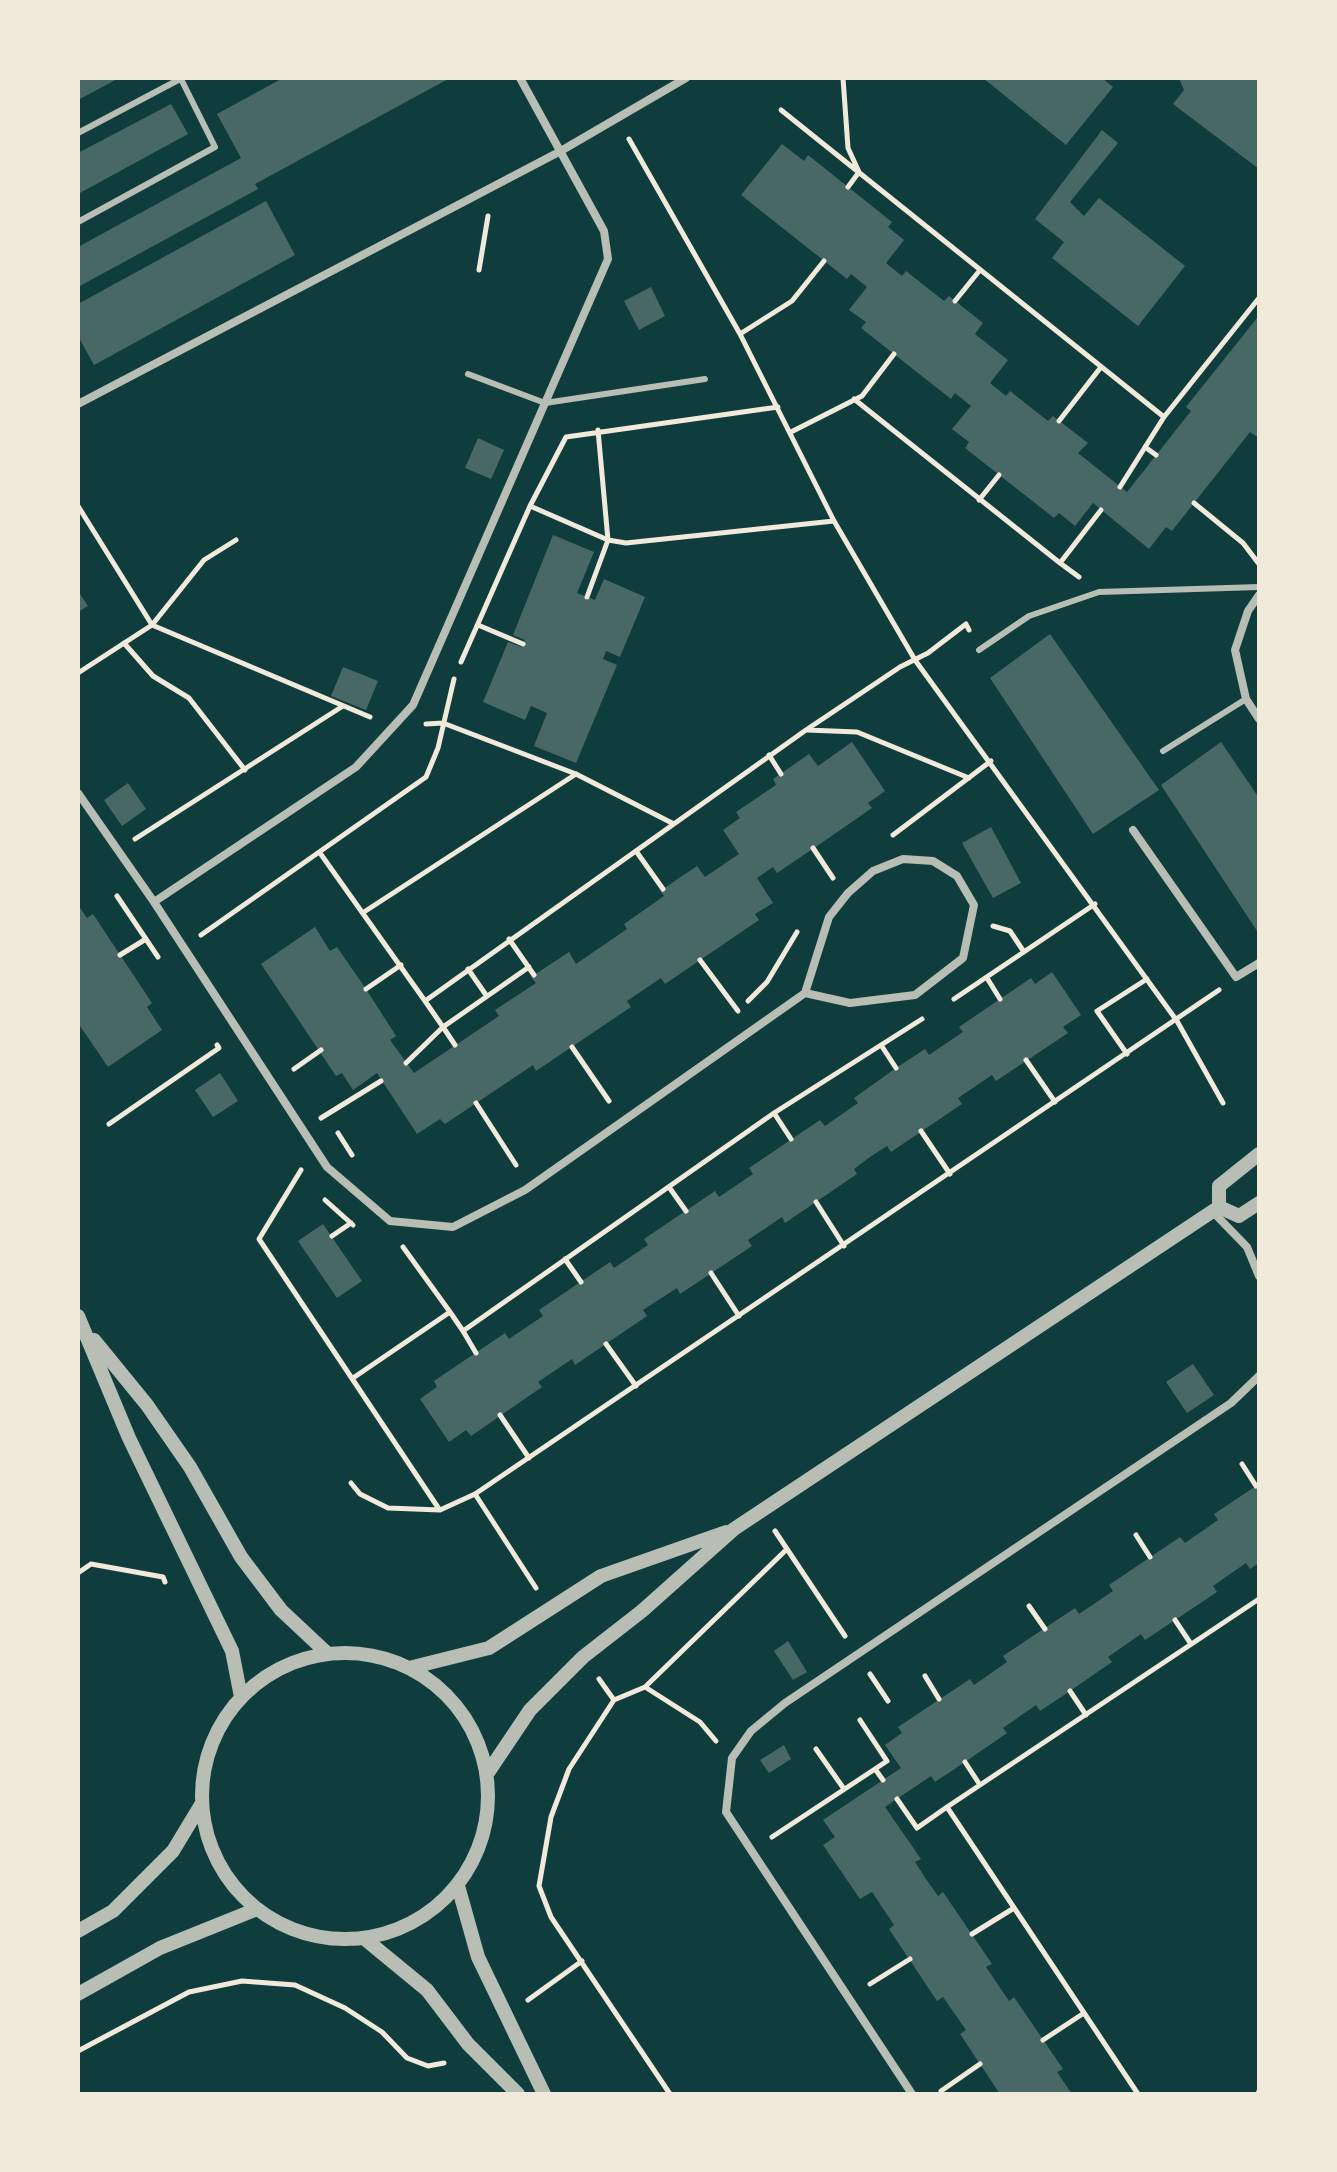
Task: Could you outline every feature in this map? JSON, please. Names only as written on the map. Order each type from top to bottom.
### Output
[{"type":"street","points":[[154,902],[356,767],[413,705],[608,259],[604,231],[520,78]]},
{"type":"street","points":[[78,404],[559,152],[686,78]]},
{"type":"street","points":[[1259,595],[1248,611],[1235,650],[1246,699],[1259,719]]},
{"type":"street","points":[[78,793],[154,902],[327,1167],[390,1221],[453,1227],[525,1190],[805,993],[829,917],[848,893],[873,871],[903,859],[933,861],[957,876],[974,905],[963,958],[915,995],[850,1003],[805,993]]},
{"type":"street","points":[[1133,830],[1236,977],[1259,963]]},
{"type":"street","points":[[1259,1154],[1219,1186],[1216,1209],[1247,1247],[1259,1276]]},
{"type":"street","points":[[1216,1209],[1239,1216],[1259,1203]]},
{"type":"street","points":[[487,1774],[530,1710],[583,1657],[642,1611],[734,1529],[1216,1209]]},
{"type":"street","points":[[81,1322],[147,1405],[190,1467],[241,1557],[281,1610],[328,1654]]},
{"type":"street","points":[[81,1322],[129,1438],[232,1651],[241,1697]]},
{"type":"street","points":[[912,2094],[726,1812],[732,1758],[751,1731],[785,1703],[1231,1403],[1259,1376]]},
{"type":"street","points":[[409,1668],[489,1648],[601,1576],[734,1529]]},
{"type":"street","points":[[328,1654],[369,1655],[409,1668],[446,1694],[473,1731],[487,1774],[488,1814],[478,1852],[458,1886],[421,1917],[400,1929],[365,1939],[327,1939],[290,1929],[257,1909],[229,1880],[209,1843],[202,1803],[205,1764],[219,1728],[241,1697],[267,1676],[286,1666],[328,1654]]},
{"type":"street","points":[[78,1931],[113,1911],[173,1851],[202,1803]]},
{"type":"street","points":[[458,1886],[478,1957],[544,2094]]},
{"type":"street","points":[[78,1994],[160,1948],[257,1909]]},
{"type":"street","points":[[365,1939],[427,1990],[468,2044],[518,2094]]},
{"type":"lane","points":[[78,133],[182,78],[215,147],[78,222]]},
{"type":"lane","points":[[468,374],[545,403],[705,379]]},
{"type":"lane","points":[[979,650],[1029,616],[1099,592],[1259,587]]},
{"type":"lane","points":[[1163,751],[1246,699]]},
{"type":"path","points":[[843,78],[848,148],[859,172]]},
{"type":"path","points":[[781,110],[1164,417]]},
{"type":"path","points":[[626,135],[740,334],[834,521],[915,660],[1177,1021],[1223,1103]]},
{"type":"path","points":[[848,187],[859,172]]},
{"type":"path","points":[[479,270],[493,187]]},
{"type":"path","points":[[740,334],[792,301],[824,261]]},
{"type":"path","points":[[955,301],[980,270]]},
{"type":"path","points":[[1120,487],[1164,417],[1259,298]]},
{"type":"path","points":[[1221,345],[1230,352]]},
{"type":"path","points":[[791,432],[862,396],[894,354]]},
{"type":"path","points":[[1059,421],[1101,367]]},
{"type":"path","points":[[854,399],[1099,592]]},
{"type":"path","points":[[213,945],[205,933],[426,777],[453,681],[530,506],[566,437],[598,430],[778,407]]},
{"type":"path","points":[[587,597],[608,540],[598,430]]},
{"type":"path","points":[[1145,447],[1156,455]]},
{"type":"path","points":[[979,500],[999,475]]},
{"type":"path","points":[[1194,503],[1243,543],[1259,564]]},
{"type":"path","points":[[78,506],[152,625],[394,726],[443,723],[576,774],[672,823]]},
{"type":"path","points":[[530,506],[608,540],[626,543],[688,539],[834,521]]},
{"type":"path","points":[[1060,563],[1101,510]]},
{"type":"path","points":[[78,673],[152,625],[204,560],[236,540]]},
{"type":"path","points":[[425,1001],[769,755],[966,624],[979,650]]},
{"type":"path","points":[[478,625],[523,644]]},
{"type":"path","points":[[124,643],[153,676],[189,698],[245,770]]},
{"type":"path","points":[[117,851],[343,706]]},
{"type":"path","points":[[806,730],[857,732],[969,778]]},
{"type":"path","points":[[769,755],[781,774]]},
{"type":"path","points":[[364,912],[576,774]]},
{"type":"path","points":[[813,848],[834,880]]},
{"type":"path","points":[[636,851],[663,889]]},
{"type":"path","points":[[320,853],[455,1045]]},
{"type":"path","points":[[112,889],[160,961]]},
{"type":"path","points":[[948,1003],[1095,904]]},
{"type":"path","points":[[966,945],[991,926],[1010,931],[1024,952]]},
{"type":"path","points":[[120,955],[146,939]]},
{"type":"path","points":[[509,939],[534,975]]},
{"type":"path","points":[[700,960],[735,1014],[767,982]]},
{"type":"path","points":[[366,989],[401,965]]},
{"type":"path","points":[[406,1063],[443,1027],[529,967]]},
{"type":"path","points":[[468,969],[486,995]]},
{"type":"path","points":[[351,1483],[360,1494],[388,1508],[440,1510],[475,1494],[1177,1021],[1236,977]]},
{"type":"path","points":[[987,978],[1000,999]]},
{"type":"path","points":[[1127,1054],[1097,1011],[1147,979]]},
{"type":"path","points":[[463,1331],[774,1113],[934,1011]]},
{"type":"path","points":[[109,1124],[219,1048],[211,1036]]},
{"type":"path","points":[[881,1045],[896,1068]]},
{"type":"path","points":[[572,1047],[609,1101]]},
{"type":"path","points":[[294,1069],[321,1050]]},
{"type":"path","points":[[286,1056],[303,1081]]},
{"type":"path","points":[[1026,1060],[1055,1103]]},
{"type":"path","points":[[301,1130],[381,1081]]},
{"type":"path","points":[[597,1109],[621,1093]]},
{"type":"path","points":[[476,1103],[516,1165]]},
{"type":"path","points":[[319,1105],[362,1166]]},
{"type":"path","points":[[774,1113],[791,1139]]},
{"type":"path","points":[[921,1131],[950,1174]]},
{"type":"path","points":[[507,1171],[528,1157]]},
{"type":"path","points":[[301,1170],[259,1239],[440,1510]]},
{"type":"path","points":[[669,1187],[686,1211]]},
{"type":"path","points":[[816,1202],[844,1246]]},
{"type":"path","points":[[565,1259],[581,1282]]},
{"type":"path","points":[[711,1273],[739,1316]]},
{"type":"path","points":[[353,1378],[450,1312],[476,1353]]},
{"type":"path","points":[[606,1344],[636,1386]]},
{"type":"path","points":[[500,1415],[529,1458]]},
{"type":"path","points":[[1242,1464],[1256,1486]]},
{"type":"path","points":[[475,1494],[538,1593]]},
{"type":"path","points":[[761,1511],[888,1701]]},
{"type":"path","points":[[1136,1535],[1150,1557]]},
{"type":"path","points":[[670,2094],[542,1900],[539,1868],[551,1817],[569,1769],[614,1700],[645,1687],[787,1549]]},
{"type":"path","points":[[78,1573],[91,1564],[163,1577],[168,1586]]},
{"type":"path","points":[[897,1799],[917,1828],[1259,1599]]},
{"type":"path","points":[[1029,1606],[1045,1629]]},
{"type":"path","points":[[1175,1620],[1191,1644]]},
{"type":"path","points":[[925,1676],[939,1699]]},
{"type":"path","points":[[598,1678],[614,1700]]},
{"type":"path","points":[[645,1687],[700,1722],[732,1758]]},
{"type":"path","points":[[1070,1691],[1086,1715]]},
{"type":"path","points":[[772,1837],[887,1761],[860,1720]]},
{"type":"path","points":[[816,1749],[844,1789]]},
{"type":"path","points":[[965,1762],[980,1785]]},
{"type":"path","points":[[875,1769],[883,1780]]},
{"type":"path","points":[[947,1807],[1138,2094]]},
{"type":"path","points":[[972,1934],[1014,1908]]},
{"type":"path","points":[[870,1984],[910,1959]]},
{"type":"path","points":[[520,2005],[582,1961]]},
{"type":"path","points":[[78,2051],[189,1992],[242,1981],[295,1985],[345,2008],[382,2032],[407,2058],[428,2066],[444,2063]]},
{"type":"path","points":[[1043,2040],[1084,2013]]},
{"type":"path","points":[[941,2091],[980,2064]]},
{"type":"building","points":[[78,78],[119,78],[78,100]]},
{"type":"building","points":[[283,78],[450,78],[255,184],[258,189],[78,287],[78,247],[241,158],[217,114]]},
{"type":"building","points":[[983,78],[1102,78],[1113,87],[1066,145]]},
{"type":"building","points":[[1179,78],[1259,78],[1259,169],[1173,104],[1184,90]]},
{"type":"building","points":[[171,104],[188,134],[78,194],[78,153]]},
{"type":"building","points":[[1102,130],[1118,143],[1070,202],[1084,216],[1099,198],[1185,266],[1138,326],[1052,258],[1064,242],[1035,219]]},
{"type":"building","points":[[782,144],[804,161],[808,155],[892,222],[888,227],[904,240],[886,263],[902,276],[906,271],[944,301],[949,296],[983,323],[975,334],[1008,360],[990,383],[1006,396],[1010,391],[1048,421],[1053,416],[1088,443],[1078,453],[1127,492],[1191,411],[1186,407],[1257,318],[1259,438],[1250,432],[1172,531],[1166,527],[1149,549],[1093,503],[1075,526],[1059,513],[1054,518],[965,448],[969,442],[952,429],[971,406],[955,393],[951,399],[861,328],[866,322],[849,310],[867,287],[851,274],[847,279],[741,195]]},
{"type":"building","points":[[266,201],[295,255],[94,365],[78,336],[78,304]]},
{"type":"building","points":[[651,287],[665,316],[639,330],[624,301]]},
{"type":"building","points":[[478,438],[504,450],[491,479],[465,468]]},
{"type":"building","points":[[553,535],[594,552],[577,593],[595,600],[604,579],[645,597],[620,657],[606,651],[603,659],[617,665],[576,763],[534,746],[547,713],[531,706],[525,720],[483,702],[508,642],[522,647],[525,640],[513,635]]},
{"type":"building","points":[[78,591],[88,606],[78,612]]},
{"type":"building","points":[[1050,634],[1159,790],[1093,834],[990,678]]},
{"type":"building","points":[[343,667],[378,681],[366,710],[331,696]]},
{"type":"building","points":[[852,742],[885,791],[868,803],[872,808],[820,844],[777,873],[773,867],[757,878],[773,903],[755,914],[759,920],[665,984],[661,978],[627,1001],[631,1007],[536,1071],[533,1065],[445,1124],[440,1119],[417,1134],[377,1073],[353,1090],[342,1073],[336,1076],[261,964],[315,927],[330,951],[337,947],[366,989],[396,1036],[390,1040],[414,1073],[499,1016],[495,1010],[536,983],[531,977],[569,952],[576,964],[627,929],[624,924],[664,896],[660,891],[697,866],[705,877],[739,854],[723,830],[740,818],[736,812],[776,785],[773,779],[809,754],[818,766]]},
{"type":"building","points":[[1221,742],[1259,798],[1259,934],[1161,785]]},
{"type":"building","points":[[128,783],[146,809],[122,826],[104,800]]},
{"type":"building","points":[[991,827],[1021,883],[993,898],[962,843]]},
{"type":"building","points":[[78,905],[87,918],[93,914],[152,1003],[147,1007],[162,1030],[108,1067],[78,1023]]},
{"type":"building","points":[[1052,972],[1081,1015],[1063,1027],[1068,1033],[996,1081],[992,1075],[958,1098],[962,1104],[891,1152],[887,1146],[870,1157],[854,1169],[857,1174],[785,1223],[782,1217],[748,1240],[752,1246],[680,1294],[677,1288],[643,1310],[647,1316],[575,1365],[572,1359],[538,1382],[542,1387],[471,1436],[466,1430],[449,1442],[420,1399],[437,1387],[434,1381],[505,1333],[509,1339],[543,1316],[539,1310],[610,1262],[614,1268],[648,1245],[644,1239],[715,1191],[719,1197],[753,1174],[749,1168],[820,1120],[825,1126],[858,1103],[854,1098],[925,1049],[929,1055],[963,1032],[959,1027],[1031,978],[1035,984]]},
{"type":"building","points":[[220,1073],[238,1101],[213,1117],[195,1090]]},
{"type":"building","points":[[323,1224],[362,1281],[337,1298],[298,1241]]},
{"type":"building","points":[[1193,1364],[1214,1395],[1187,1413],[1166,1382]]},
{"type":"building","points":[[1259,1484],[1259,1563],[1250,1569],[1246,1563],[1213,1586],[1217,1592],[1145,1640],[1141,1634],[1108,1657],[1112,1662],[1040,1711],[1036,1705],[1003,1728],[1007,1733],[935,1782],[931,1776],[885,1807],[921,1859],[915,1862],[926,1879],[938,1896],[943,1892],[992,1964],[986,1967],[1009,2001],[1014,1997],[1063,2069],[1057,2072],[1072,2094],[1000,2094],[960,2034],[966,2030],[943,1997],[937,2001],[889,1929],[894,1925],[872,1892],[860,1899],[823,1845],[835,1837],[823,1820],[901,1768],[885,1745],[902,1733],[898,1727],[970,1679],[974,1685],[1007,1662],[1003,1656],[1075,1608],[1079,1614],[1113,1591],[1109,1585],[1180,1537],[1185,1543],[1218,1520],[1214,1514]]},
{"type":"building","points":[[788,1641],[807,1672],[793,1680],[774,1651]]},
{"type":"building","points":[[784,1745],[791,1759],[769,1773],[760,1760]]}]
